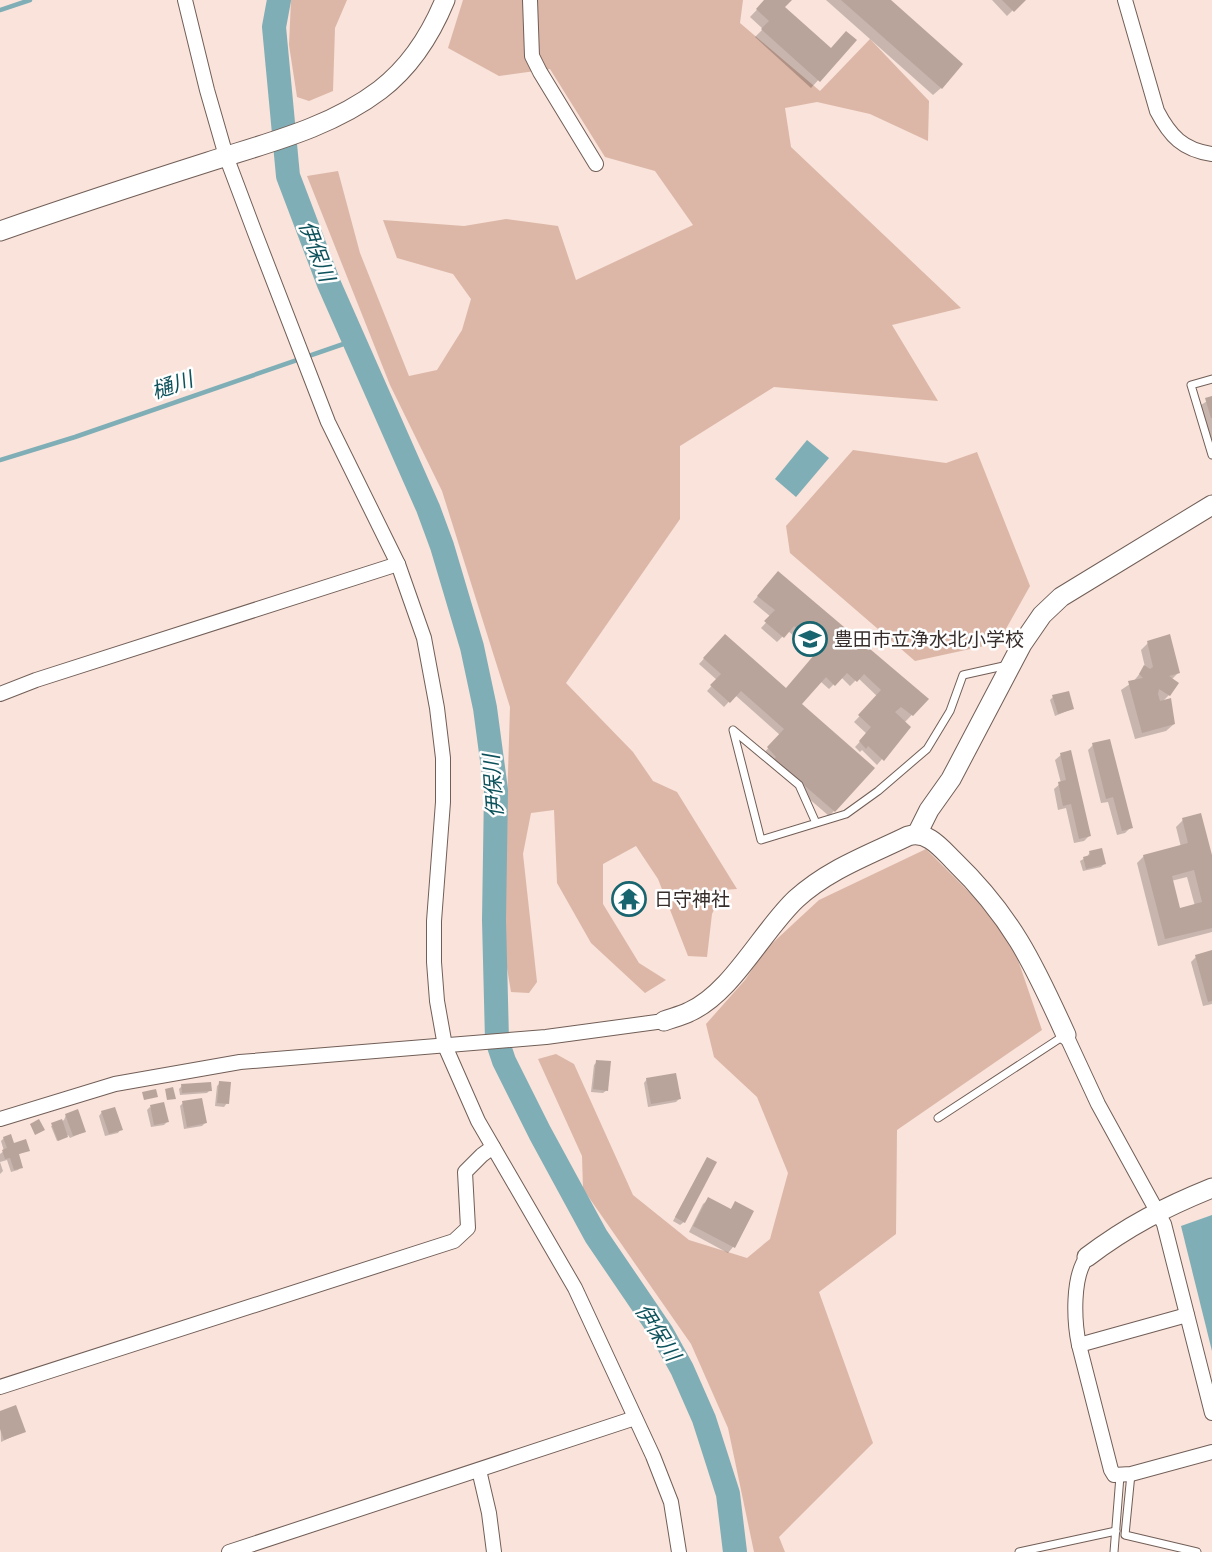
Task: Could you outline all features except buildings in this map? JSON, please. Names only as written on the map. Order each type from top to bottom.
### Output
[{"type":"street","points":[[185,0],[207,90],[298,344],[328,422],[398,564],[424,638],[438,708],[443,758],[434,962],[437,1001],[451,1046],[478,1121],[575,1288],[635,1418],[671,1502],[680,1552]]},
{"type":"street","points":[[0,231],[332,120],[374,94],[397,75],[427,37],[446,0]]},
{"type":"street","points":[[530,0],[532,56],[596,164]]},
{"type":"street","points":[[1125,0],[1157,111],[1163,123],[1173,137],[1186,148],[1212,154]]},
{"type":"street","points":[[917,834],[929,810],[951,779],[1012,664],[1042,615],[1060,597],[1212,505]]},
{"type":"street","points":[[0,694],[36,680],[398,564]]},
{"type":"street","points":[[0,1119],[115,1084],[240,1062],[546,1037],[664,1021],[691,1011],[710,998],[794,902],[814,884],[843,866],[917,834],[928,837],[938,845],[977,883],[1002,912],[1035,967],[1098,1104],[1164,1224],[1212,1413]]},
{"type":"street","points":[[0,1387],[454,1241],[468,1228],[465,1172],[493,1147]]},
{"type":"street","points":[[1212,1188],[1157,1211],[1122,1231],[1087,1257],[1082,1268],[1074,1313],[1079,1345],[1114,1475],[1126,1475],[1212,1452]]},
{"type":"street","points":[[1079,1345],[1187,1315]]},
{"type":"street","points":[[229,1552],[635,1418]]},
{"type":"street","points":[[479,1470],[494,1552]]},
{"type":"lane","points":[[1212,379],[1191,385],[1212,455]]},
{"type":"lane","points":[[816,823],[799,785],[733,730],[761,840],[846,814],[927,749],[950,711],[963,675],[1012,664]]},
{"type":"lane","points":[[938,1118],[1066,1035]]},
{"type":"lane","points":[[1114,1552],[1126,1475]]},
{"type":"lane","points":[[1126,1475],[1125,1535],[1197,1552]]},
{"type":"lane","points":[[1018,1552],[1116,1531]]},
{"type":"shaded area","points":[[291,0],[347,0],[335,28],[333,91],[309,101],[297,97],[289,45]]},
{"type":"shaded area","points":[[463,0],[743,0],[740,23],[820,91],[870,39],[929,101],[928,141],[870,114],[817,102],[785,108],[791,147],[961,308],[892,325],[938,401],[774,387],[680,446],[680,519],[566,683],[633,752],[653,781],[677,792],[737,889],[723,890],[712,914],[707,957],[688,956],[658,879],[636,846],[603,864],[603,904],[639,963],[666,980],[645,993],[591,943],[557,883],[554,810],[531,813],[523,854],[537,982],[529,993],[511,992],[506,962],[510,707],[442,491],[390,385],[307,176],[338,171],[360,253],[409,376],[437,370],[462,330],[471,299],[453,274],[397,258],[383,220],[464,226],[506,219],[558,226],[576,280],[693,225],[655,171],[605,157],[550,69],[499,76],[448,48]]},
{"type":"shaded area","points":[[853,450],[946,463],[977,452],[1030,586],[998,643],[915,661],[790,553],[786,526]]},
{"type":"shaded area","points":[[926,849],[1008,931],[1042,1030],[897,1130],[896,1234],[819,1292],[873,1443],[779,1537],[785,1552],[754,1552],[728,1428],[691,1344],[583,1189],[582,1156],[538,1059],[556,1054],[574,1064],[633,1195],[689,1240],[747,1258],[770,1239],[788,1173],[757,1097],[714,1057],[706,1024],[745,980],[766,949],[819,900]]},
{"type":"water","points":[[807,440],[829,458],[796,497],[775,479]]},
{"type":"water","points":[[1212,1215],[1212,1351],[1181,1226]]},
{"type":"waterway","points":[[0,10],[30,0]]},
{"type":"waterway","name":"伊保川","points":[[279,0],[274,27],[288,176],[329,284],[428,508],[472,647],[485,708],[496,790],[494,920],[497,1040],[504,1061],[540,1133],[596,1236],[662,1333],[682,1369],[704,1419],[728,1494],[735,1552]]},
{"type":"waterway","name":"樋川","points":[[0,460],[75,437],[355,340]]},
{"type":"place","name":"豊田市立浄水北小学校","points":[[810,639]]},
{"type":"place","name":"日守神社","points":[[629,899]]}]
